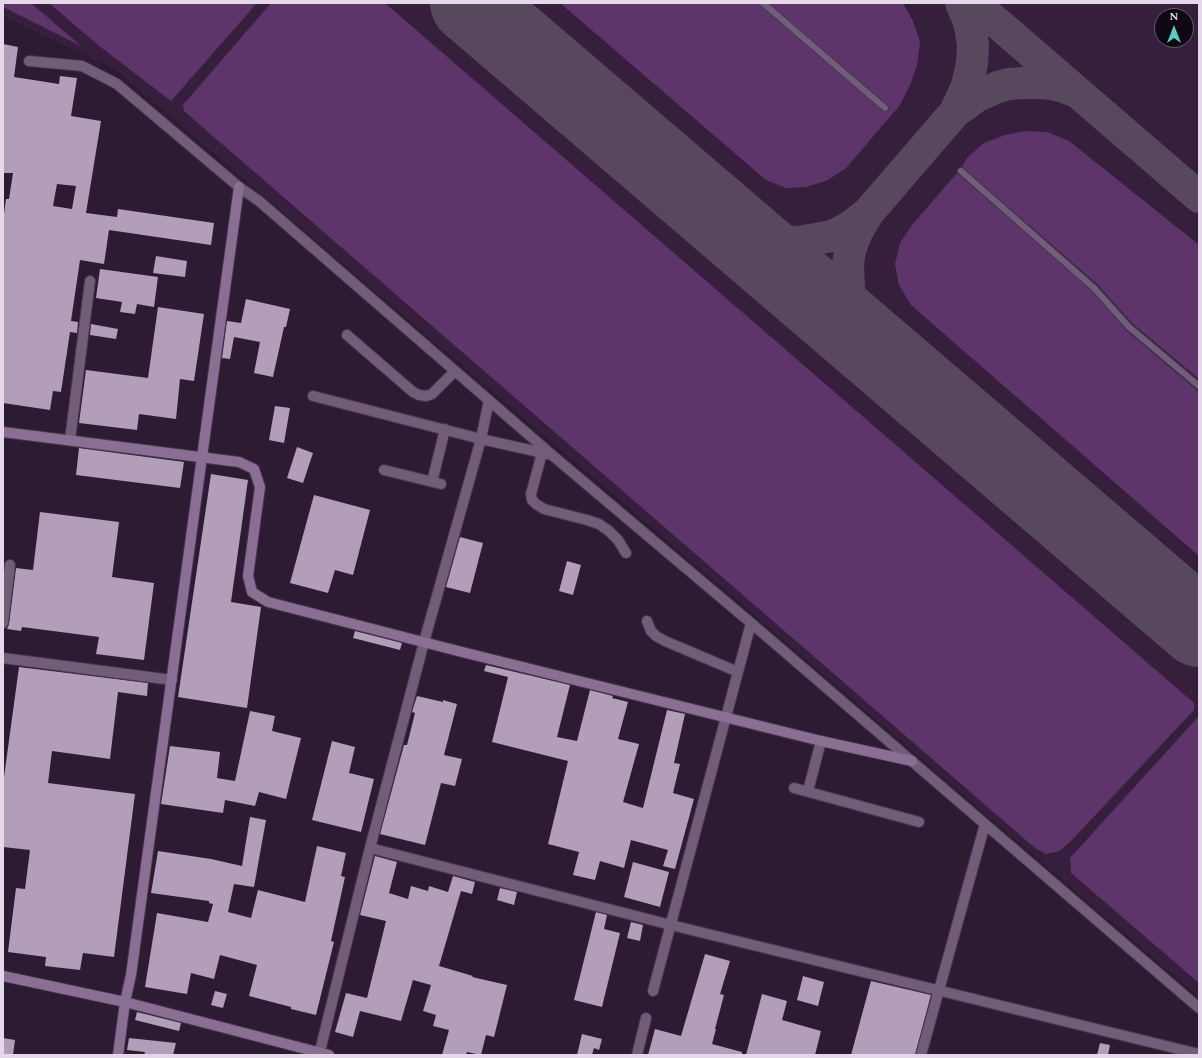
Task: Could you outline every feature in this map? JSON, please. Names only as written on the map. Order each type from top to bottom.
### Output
[{"type":"street","points":[[29,61],[82,66],[118,84],[239,187],[259,202],[489,400],[547,454],[751,624],[1124,942],[1199,1008]]},
{"type":"street","points":[[118,1055],[125,1002],[132,975],[239,187]]},
{"type":"street","points":[[70,440],[90,281]]},
{"type":"street","points":[[348,335],[413,392],[419,395],[426,396],[432,394],[455,371]]},
{"type":"street","points":[[313,396],[547,454]]},
{"type":"street","points":[[3,976],[125,1002],[323,1054],[370,848],[424,642],[481,438],[489,400]]},
{"type":"street","points":[[384,470],[436,483],[445,429]]},
{"type":"street","points":[[3,432],[240,462],[254,469],[260,487],[248,576],[252,592],[268,602],[821,741],[912,761]]},
{"type":"street","points":[[547,454],[531,494],[532,500],[544,509],[599,524],[618,540],[626,553]]},
{"type":"street","points":[[3,623],[10,565]]},
{"type":"street","points":[[647,621],[651,631],[665,642],[738,672]]},
{"type":"street","points":[[653,991],[751,624]]},
{"type":"street","points":[[3,658],[172,680]]},
{"type":"street","points":[[808,791],[821,741]]},
{"type":"street","points":[[794,788],[919,822]]},
{"type":"street","points":[[921,1055],[985,824]]},
{"type":"street","points":[[370,848],[671,925],[938,990],[1161,1050],[1199,1054]]},
{"type":"street","points":[[637,1055],[646,1018]]},
{"type":"lane","points":[[763,3],[885,108]]},
{"type":"lane","points":[[961,171],[1094,288],[1129,327],[1199,386]]},
{"type":"shaded area","points":[[3,3],[1199,3],[1199,997],[670,543],[116,70],[3,16]]},
{"type":"shaded area","points":[[3,3],[31,3],[81,46],[3,7]]},
{"type":"shaded area","points":[[49,3],[257,3],[171,101],[98,45]]},
{"type":"shaded area","points":[[271,3],[385,3],[1194,703],[1194,710],[1070,842],[1059,851],[1046,854],[1035,848],[184,111],[183,105]]},
{"type":"shaded area","points":[[560,3],[903,3],[913,21],[920,42],[917,65],[911,83],[900,105],[846,168],[828,180],[806,187],[786,188],[766,180]]},
{"type":"shaded area","points":[[1026,131],[1047,132],[1069,141],[1199,245],[1199,379],[1133,324],[1097,284],[962,167],[967,158],[984,143],[1005,135]]},
{"type":"shaded area","points":[[957,173],[1091,290],[1128,332],[1199,392],[1199,556],[911,305],[899,285],[895,264],[900,243],[912,225]]},
{"type":"shaded area","points":[[1199,716],[1199,983],[1071,873],[1070,858]]},
{"type":"building","points":[[3,44],[18,47],[14,77],[59,84],[60,76],[77,78],[71,116],[101,121],[86,213],[117,217],[118,209],[214,223],[211,245],[109,230],[104,264],[80,260],[71,321],[78,322],[77,333],[70,332],[61,392],[53,391],[50,410],[3,403],[3,221],[6,199],[9,199],[13,173],[3,173]],"holes":[[[57,184],[76,186],[72,209],[53,206]]]},
{"type":"building","points":[[156,256],[187,261],[185,277],[153,273]]},
{"type":"building","points":[[100,269],[158,277],[154,307],[137,304],[135,314],[120,312],[122,302],[96,298]]},
{"type":"building","points":[[246,299],[290,309],[286,327],[284,327],[273,377],[254,373],[260,342],[234,337],[230,359],[222,358],[227,321],[241,323]]},
{"type":"building","points":[[158,307],[204,314],[194,381],[180,379],[176,419],[139,414],[137,430],[79,423],[86,370],[148,378]]},
{"type":"building","points":[[91,324],[118,329],[116,339],[90,335]]},
{"type":"building","points":[[275,406],[290,408],[284,443],[269,440]]},
{"type":"building","points":[[297,447],[313,453],[303,483],[287,478]]},
{"type":"building","points":[[79,448],[184,462],[180,488],[76,475]]},
{"type":"building","points":[[211,474],[248,480],[231,602],[261,607],[247,708],[178,697]]},
{"type":"building","points":[[314,495],[370,510],[353,575],[335,570],[328,593],[290,583]]},
{"type":"building","points":[[40,512],[119,522],[112,577],[154,583],[144,660],[96,654],[99,637],[22,627],[21,631],[7,629],[9,624],[16,568],[33,570]]},
{"type":"building","points":[[460,537],[483,543],[470,593],[446,587]]},
{"type":"building","points":[[567,561],[581,565],[573,595],[559,591]]},
{"type":"building","points":[[355,631],[402,643],[400,650],[353,638]]},
{"type":"building","points":[[486,665],[570,685],[557,737],[577,741],[590,690],[613,696],[612,698],[628,702],[618,739],[639,744],[623,802],[643,808],[667,710],[685,714],[674,763],[680,764],[673,793],[694,799],[675,869],[663,866],[668,850],[631,840],[624,868],[600,861],[595,880],[573,875],[579,852],[548,844],[568,761],[492,742],[508,677],[484,671]]},
{"type":"building","points":[[19,667],[148,683],[147,696],[118,692],[110,759],[52,751],[48,783],[135,794],[114,957],[83,953],[80,970],[45,966],[46,957],[8,952],[16,888],[25,889],[30,850],[3,847],[3,777]]},
{"type":"building","points":[[417,696],[457,704],[444,755],[462,759],[455,786],[441,783],[425,845],[380,834],[404,745],[407,745],[415,713],[412,712]]},
{"type":"building","points":[[250,711],[275,716],[272,731],[301,738],[286,799],[259,792],[255,806],[225,800],[223,813],[161,804],[170,746],[220,752],[217,778],[235,781]]},
{"type":"building","points":[[332,741],[355,747],[349,773],[374,779],[361,832],[312,820]]},
{"type":"building","points":[[250,817],[266,820],[254,887],[234,884],[228,912],[251,918],[258,890],[305,902],[317,846],[346,853],[341,876],[345,877],[331,941],[334,942],[316,1015],[249,996],[257,965],[220,955],[214,979],[191,973],[187,994],[145,987],[157,913],[208,922],[213,904],[209,903],[209,901],[151,893],[158,851],[211,859],[242,866]]},
{"type":"building","points":[[375,856],[397,862],[389,893],[408,899],[411,886],[428,891],[429,886],[448,892],[453,876],[475,882],[472,894],[461,891],[439,966],[473,976],[472,977],[507,985],[494,1037],[486,1035],[481,1055],[467,1052],[466,1055],[442,1055],[449,1030],[433,1026],[436,1015],[423,1011],[431,985],[413,980],[401,1021],[360,1011],[353,1037],[335,1032],[346,993],[367,998],[386,921],[360,915]]},
{"type":"building","points":[[633,862],[669,872],[660,907],[624,897]]},
{"type":"building","points":[[500,888],[517,892],[514,905],[497,900]]},
{"type":"building","points":[[596,912],[607,915],[604,929],[620,933],[602,1007],[574,1000]]},
{"type":"building","points":[[631,922],[643,925],[640,941],[627,938]]},
{"type":"building","points":[[705,954],[730,961],[720,994],[724,995],[712,1044],[742,1052],[742,1055],[648,1055],[655,1029],[681,1036]]},
{"type":"building","points":[[803,976],[824,982],[818,1006],[797,1000]]},
{"type":"building","points":[[871,981],[931,995],[915,1055],[851,1055]]},
{"type":"building","points":[[215,991],[227,994],[223,1008],[211,1005]]},
{"type":"building","points":[[762,994],[787,1001],[782,1020],[821,1031],[815,1055],[746,1055]]},
{"type":"building","points":[[137,1012],[181,1023],[179,1031],[135,1020]]},
{"type":"building","points":[[582,1034],[602,1039],[599,1050],[594,1048],[592,1055],[577,1055]]},
{"type":"building","points":[[3,1038],[15,1040],[13,1055],[3,1055]]},
{"type":"building","points":[[129,1038],[176,1043],[173,1055],[144,1055],[145,1052],[127,1050]]},
{"type":"building","points":[[1100,1043],[1110,1045],[1108,1055],[1097,1055]]},
{"type":"taxiway","points":[[955,112],[967,86],[972,63],[973,45],[968,19],[961,3]]},
{"type":"taxiway","points":[[974,3],[1199,197]]},
{"type":"taxiway","points":[[725,221],[751,235],[773,241],[799,242],[832,236],[850,227],[868,213],[955,112],[977,96],[998,87],[1009,84],[1023,83],[1052,84],[1077,92]]},
{"type":"taxiway","points":[[868,213],[857,232],[850,250],[848,264],[849,288],[850,298],[857,317],[869,338],[882,355]]},
{"type":"taxiway","points":[[1179,610],[1199,617]]},
{"type":"runway","points":[[470,3],[1199,627]]}]
